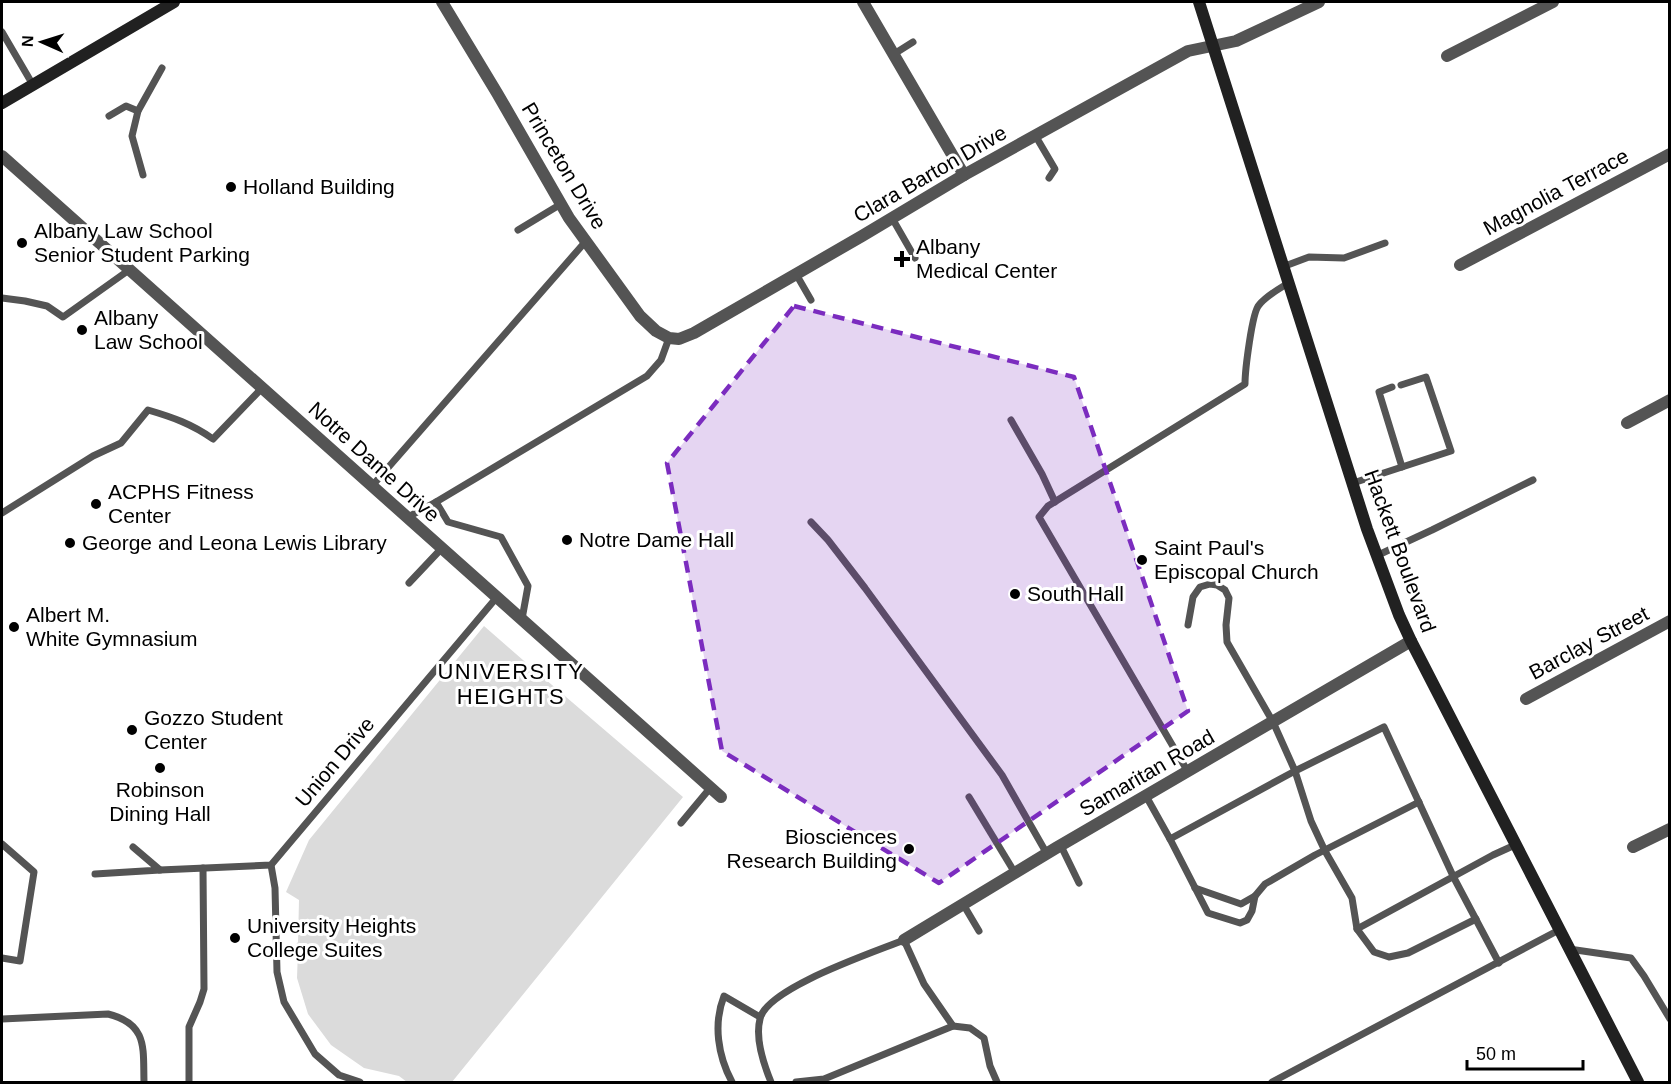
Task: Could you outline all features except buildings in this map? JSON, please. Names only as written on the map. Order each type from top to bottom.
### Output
[{"type":"street","points":[[2,103],[174,2]]},
{"type":"street","name":"Princeton Drive","points":[[442,2],[569,218],[640,316],[656,331],[669,338]]},
{"type":"street","points":[[863,2],[964,175]]},
{"type":"street","name":"Hackett Boulevard","points":[[1199,2],[1376,556],[1399,615],[1638,1083]]},
{"type":"street","name":"Clara Barton Drive","points":[[669,338],[679,339],[694,333],[964,175],[1188,51],[1236,41],[1319,2]]},
{"type":"street","points":[[1447,56],[1553,2]]},
{"type":"street","name":"Magnolia Terrace","points":[[1460,265],[1670,154]]},
{"type":"street","name":"Notre Dame Drive","points":[[2,156],[722,797]]},
{"type":"street","points":[[1627,423],[1670,400]]},
{"type":"street","name":"Barclay Street","points":[[1526,699],[1670,621]]},
{"type":"street","name":"Samaritan Road","points":[[904,940],[1411,641]]},
{"type":"street","points":[[1634,847],[1670,829]]},
{"type":"lane","points":[[2,32],[33,85]]},
{"type":"lane","points":[[894,54],[913,42]]},
{"type":"lane","points":[[143,175],[132,136],[138,111],[162,68]]},
{"type":"lane","points":[[109,116],[126,106],[138,111]]},
{"type":"lane","points":[[1035,135],[1055,169],[1049,178]]},
{"type":"lane","points":[[518,230],[561,204]]},
{"type":"lane","points":[[892,218],[915,258]]},
{"type":"lane","points":[[372,486],[586,241]]},
{"type":"lane","points":[[1285,266],[1309,257],[1344,258],[1385,243]]},
{"type":"lane","points":[[2,298],[47,306],[63,317],[129,270]]},
{"type":"lane","points":[[796,274],[811,300]]},
{"type":"lane","points":[[1188,772],[1040,517],[1048,506],[1245,384],[1246,364],[1257,306],[1290,282]]},
{"type":"lane","points":[[408,517],[647,376],[661,360],[669,338]]},
{"type":"lane","points":[[1353,483],[1451,451],[1426,377],[1401,385]]},
{"type":"lane","points":[[1392,387],[1378,392],[1402,467]]},
{"type":"lane","points":[[2,513],[93,456],[121,443],[148,410],[174,417],[198,428],[213,439],[262,388]]},
{"type":"lane","points":[[1011,420],[1055,502]]},
{"type":"lane","points":[[1376,556],[1533,480]]},
{"type":"lane","points":[[436,502],[448,522],[501,537],[528,586],[522,619]]},
{"type":"lane","points":[[811,522],[865,588],[1002,775],[1047,854]]},
{"type":"lane","points":[[409,583],[442,548]]},
{"type":"lane","points":[[1188,626],[1193,597],[1200,587],[1210,584],[1218,585],[1226,590],[1229,598],[1227,642],[1273,722],[1295,771],[1311,821],[1352,898],[1357,929],[1374,952],[1389,957],[1408,952],[1476,919]]},
{"type":"lane","name":"Union Drive","points":[[271,865],[496,597]]},
{"type":"lane","points":[[1170,838],[1295,771],[1384,727],[1454,878],[1499,963]]},
{"type":"lane","points":[[681,823],[711,788]]},
{"type":"lane","points":[[1146,796],[1208,914],[1240,923],[1247,920],[1255,896]]},
{"type":"lane","points":[[969,797],[1015,873]]},
{"type":"lane","points":[[1195,888],[1241,904],[1255,896],[1265,884],[1419,802]]},
{"type":"lane","points":[[2,844],[34,872],[20,961],[2,958]]},
{"type":"lane","points":[[1357,929],[1515,845]]},
{"type":"lane","points":[[1061,846],[1079,883]]},
{"type":"lane","points":[[133,847],[160,870]]},
{"type":"lane","points":[[95,874],[271,865],[275,888],[278,972],[284,1002],[315,1054],[339,1075],[360,1083]]},
{"type":"lane","points":[[189,1083],[189,1027],[204,989],[203,868]]},
{"type":"lane","points":[[963,904],[979,931]]},
{"type":"lane","points":[[1272,1083],[1559,930]]},
{"type":"lane","points":[[771,1083],[759,1034],[760,1017],[766,1006],[780,995],[806,981],[904,940],[924,984],[953,1026]]},
{"type":"lane","points":[[1569,949],[1631,958],[1670,1019]]},
{"type":"lane","points":[[732,1083],[725,1070],[717,1031],[719,1008],[724,996],[760,1017]]},
{"type":"lane","points":[[2,1019],[108,1014],[125,1020],[132,1024],[141,1040],[144,1083]]},
{"type":"lane","points":[[796,1083],[825,1081],[953,1026],[970,1028],[984,1038],[990,1066],[997,1083]]},
{"type":"highlighted area","points":[[794,306],[1074,377],[1188,711],[939,883],[722,751],[667,463]]},
{"type":"shaded area","points":[[484,626],[531,667],[534,663],[548,675],[545,679],[683,797],[452,1082],[407,1082],[399,1076],[364,1068],[331,1045],[308,1014],[297,978],[298,950],[294,947],[298,942],[299,900],[286,892],[309,840]]},
{"type":"place","name":"Holland Building","points":[[231,187]]},
{"type":"place","name":"Albany Law School Senior Student Parking","points":[[22,243]]},
{"type":"place","name":"Albany Medical Center","points":[[902,259]]},
{"type":"place","name":"Albany Law School","points":[[82,330]]},
{"type":"place","name":"ACPHS Fitness Center","points":[[96,504]]},
{"type":"place","name":"Notre Dame Hall","points":[[567,540]]},
{"type":"place","name":"George and Leona Lewis Library","points":[[70,543]]},
{"type":"place","name":"Saint Paul's Episcopal Church","points":[[1142,560]]},
{"type":"place","name":"South Hall","points":[[1015,594]]},
{"type":"place","name":"Albert M. White Gymnasium","points":[[14,627]]},
{"type":"place","name":"Gozzo Student Center","points":[[132,730]]},
{"type":"place","name":"Robinson Dining Hall","points":[[160,768]]},
{"type":"place","name":"Biosciences Research Building","points":[[909,849]]},
{"type":"place","name":"University Heights College Suites","points":[[235,938]]},
{"type":"district","name":"UNIVERSITY HEIGHTS","points":[[511,684]]}]
